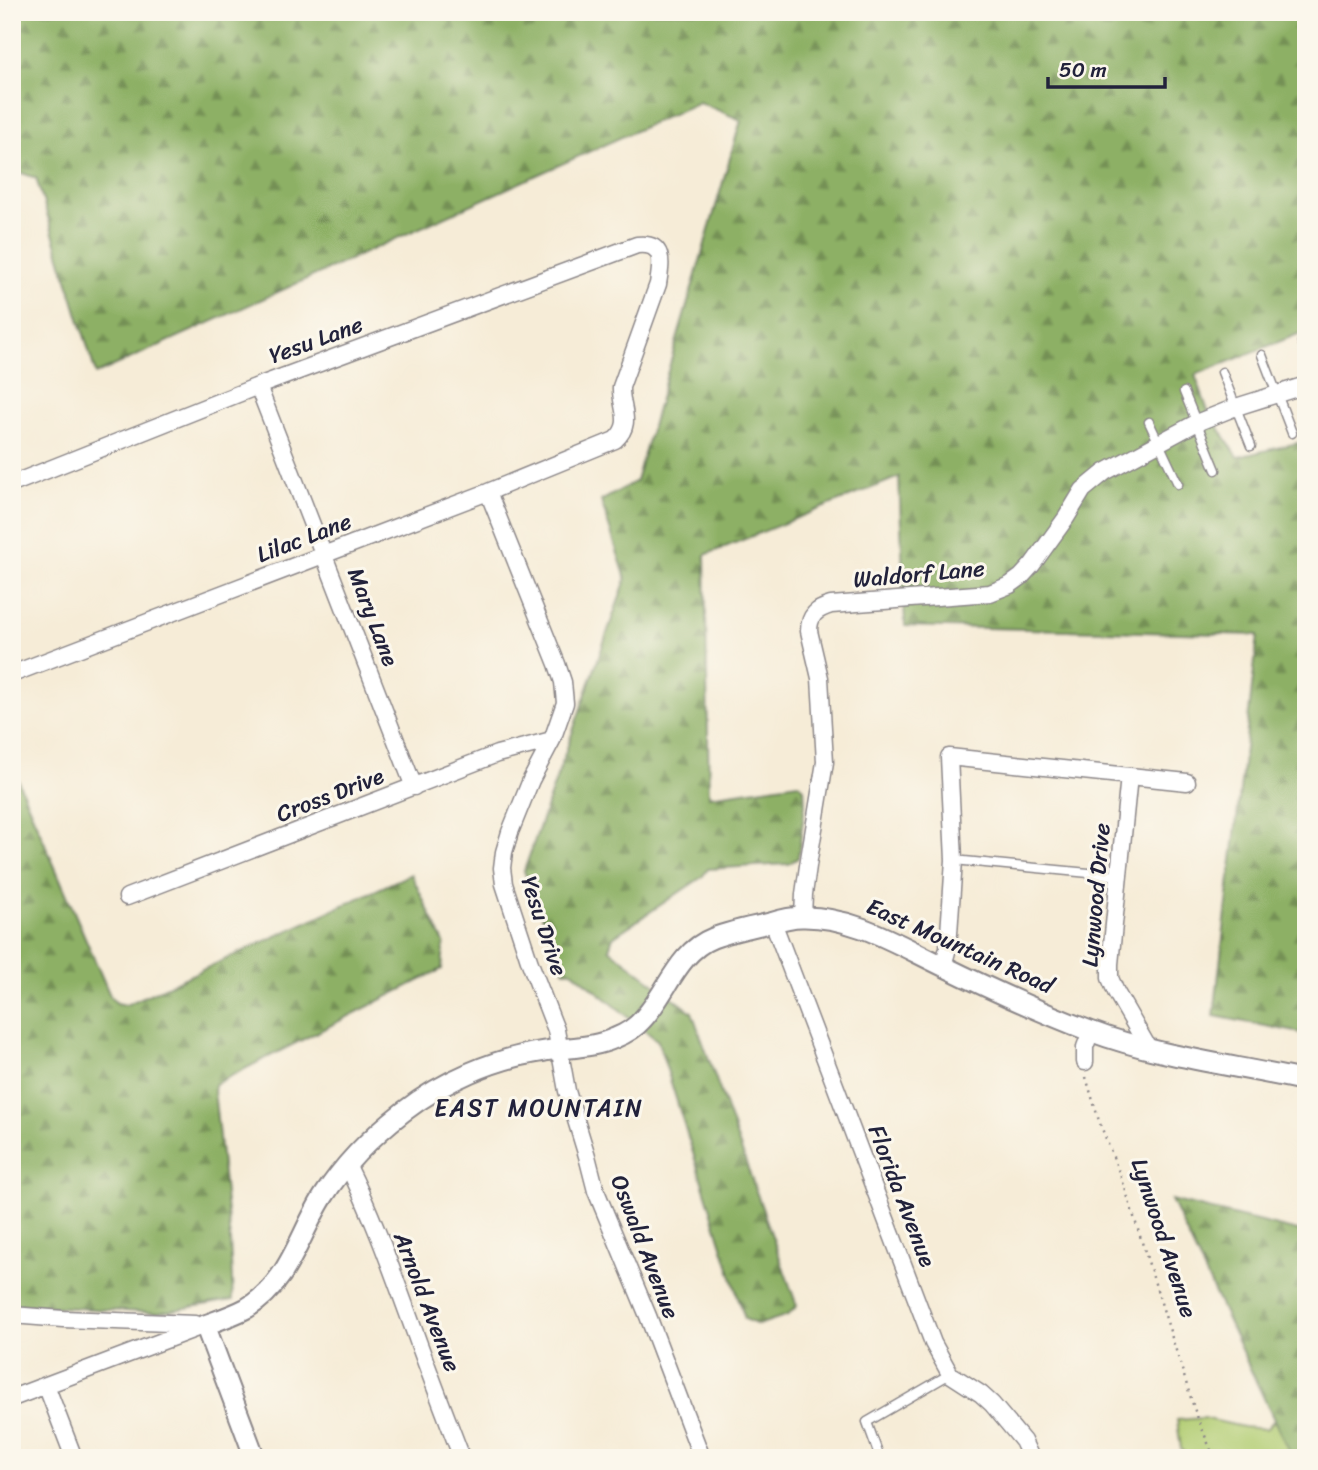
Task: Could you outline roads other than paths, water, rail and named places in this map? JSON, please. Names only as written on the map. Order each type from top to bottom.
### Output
[{"type":"street","name":"Yesu Lane","points":[[12,484],[258,386],[638,245],[650,244],[657,249],[661,259],[658,284],[621,387],[625,426],[621,435],[610,442]]},
{"type":"street","name":"Waldorf Lane","points":[[803,916],[809,859],[825,762],[820,678],[809,631],[814,612],[831,605],[990,593],[1002,589],[1021,577],[1032,565],[1083,490],[1095,479],[1196,423],[1306,384]]},
{"type":"street","name":"Mary Lane","points":[[258,386],[414,787]]},
{"type":"street","name":"Lilac Lane","points":[[12,674],[488,492],[610,442]]},
{"type":"street","name":"Yesu Drive","points":[[488,492],[563,682],[565,703],[552,740],[531,780],[510,831],[502,868],[504,884],[556,1030],[559,1049]]},
{"type":"street","name":"Cross Drive","points":[[127,897],[498,754],[552,740]]},
{"type":"street","points":[[943,966],[948,948],[954,860],[949,757],[1187,782]]},
{"type":"street","name":"Lynwood Drive","points":[[1129,776],[1110,964],[1111,978],[1116,992],[1149,1049]]},
{"type":"street","name":"East Mountain Road","points":[[12,1398],[247,1308],[278,1281],[321,1200],[346,1164],[397,1117],[456,1079],[489,1065],[529,1054],[604,1043],[627,1032],[643,1020],[687,956],[706,941],[732,931],[803,916],[862,927],[1091,1031],[1149,1049],[1306,1081]]},
{"type":"street","name":"Florida Avenue","points":[[773,922],[933,1343],[950,1374],[992,1404],[1023,1441],[1031,1458]]},
{"type":"street","points":[[1085,1062],[1085,1047],[1091,1031]]},
{"type":"street","name":"Oswald Avenue","points":[[559,1049],[567,1091],[596,1191],[648,1316],[702,1458]]},
{"type":"street","name":"Arnold Avenue","points":[[346,1164],[359,1187],[391,1267],[462,1458]]},
{"type":"street","name":"East Mountain Road","points":[[12,1315],[205,1325]]},
{"type":"street","points":[[205,1325],[255,1458]]},
{"type":"street","points":[[46,1385],[74,1458]]},
{"type":"lane","points":[[1262,355],[1292,433]]},
{"type":"lane","points":[[1222,373],[1251,446]]},
{"type":"lane","points":[[1184,392],[1216,470]]},
{"type":"lane","points":[[1149,422],[1178,484]]},
{"type":"lane","points":[[954,860],[1120,876]]},
{"type":"lane","points":[[880,1458],[867,1422],[950,1374]]},
{"type":"district","name":"EAST MOUNTAIN","points":[[539,1108]]}]
